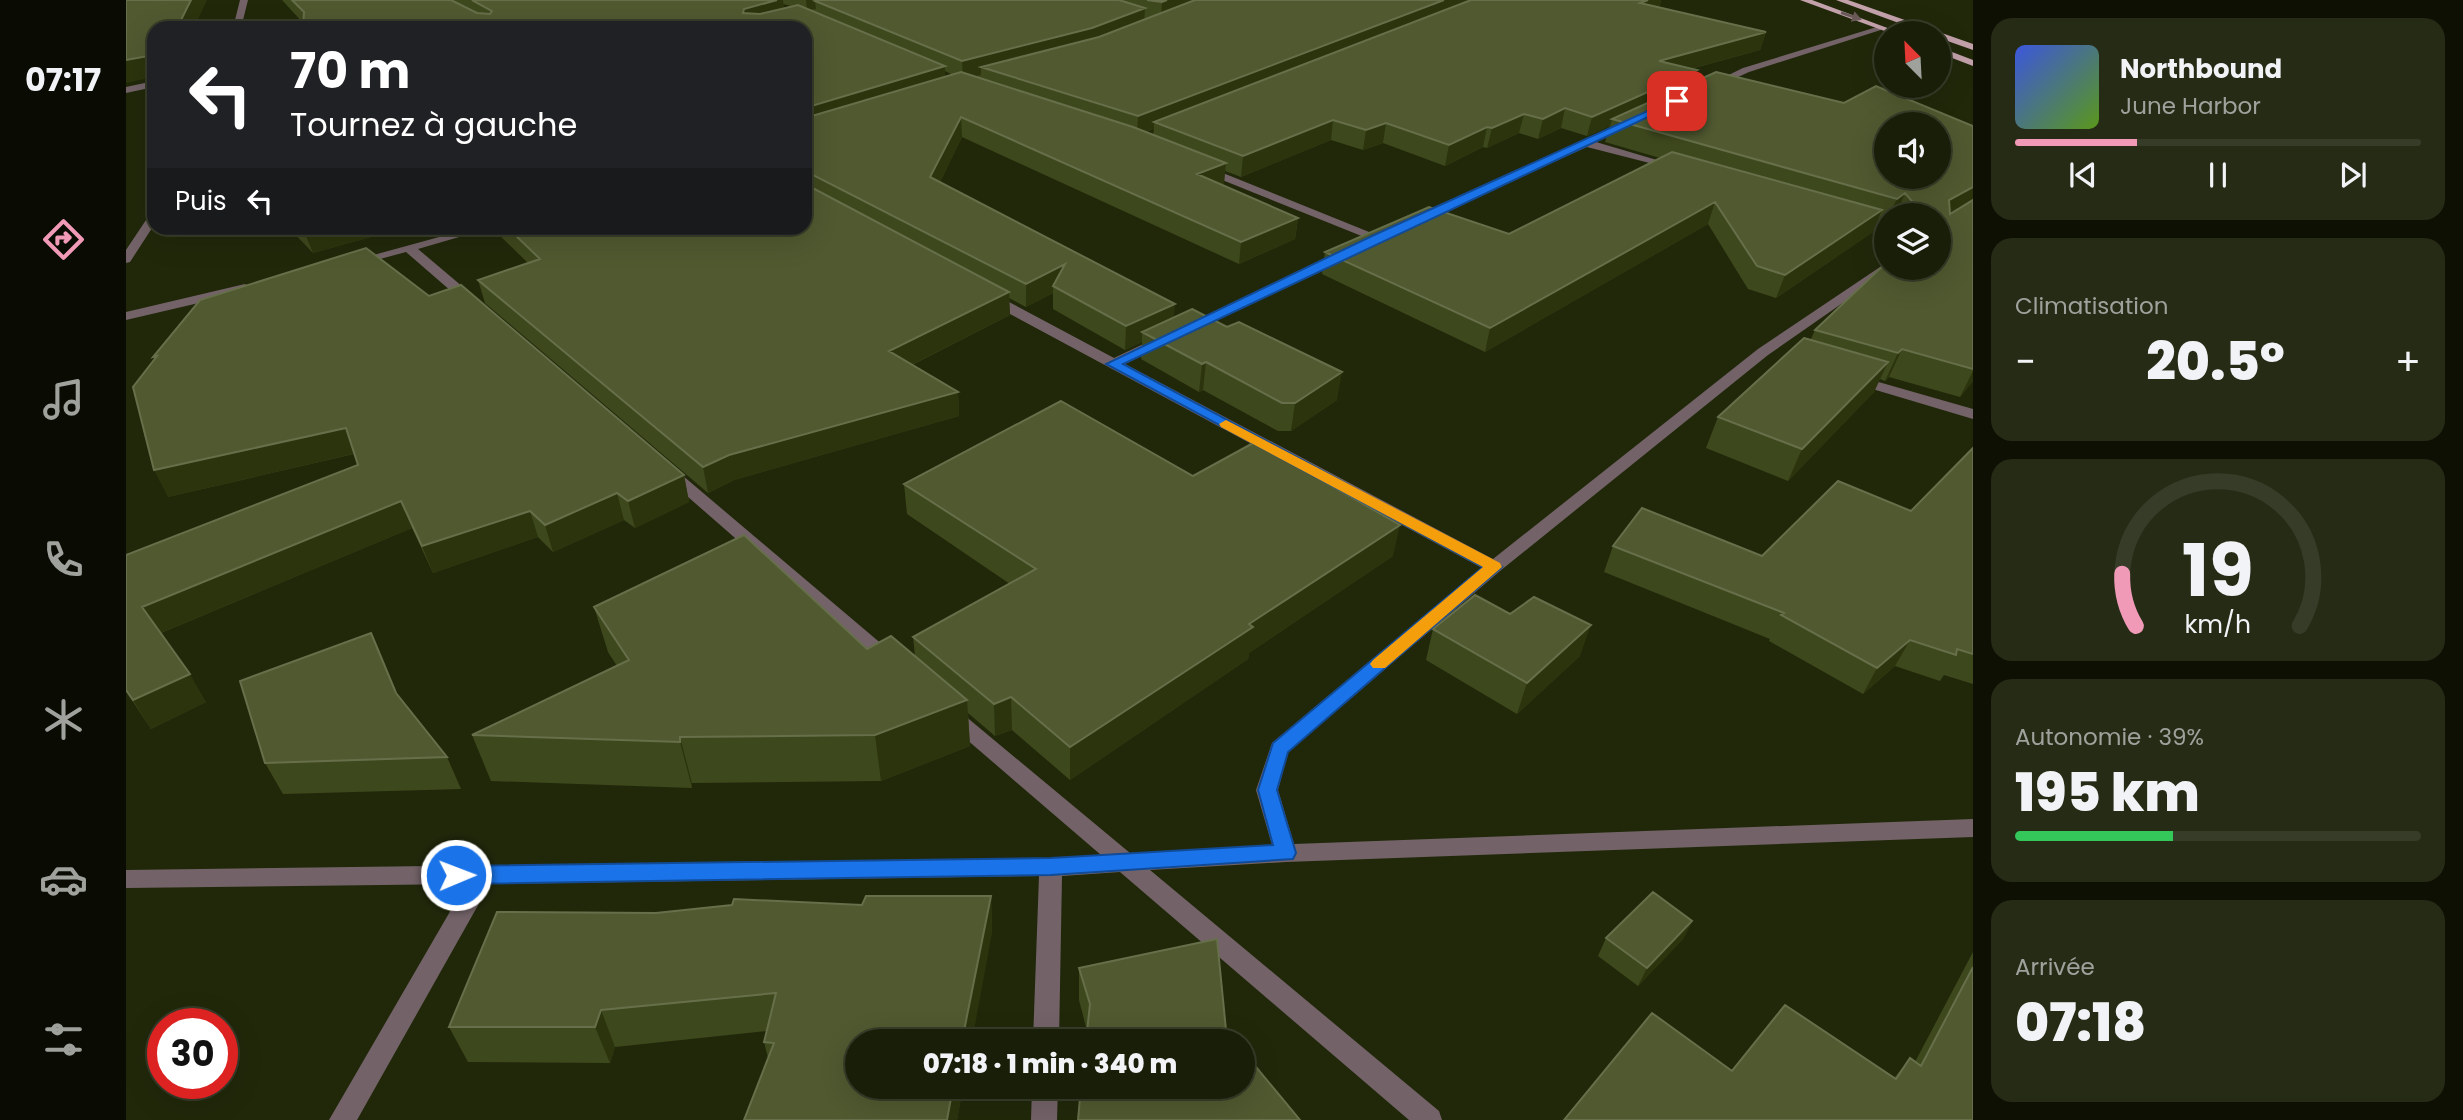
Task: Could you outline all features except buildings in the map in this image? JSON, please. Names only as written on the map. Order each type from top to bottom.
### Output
[{"type":"main road","points":[[1804,0],[1874,25]]},
{"type":"main road","points":[[1840,0],[1900,21]]},
{"type":"main road","points":[[1951,39],[1973,47]]},
{"type":"main road","points":[[1951,55],[1973,63]]},
{"type":"street","points":[[239,21],[244,0]]},
{"type":"street","points":[[780,21],[867,0]]},
{"type":"street","points":[[788,10],[826,26]]},
{"type":"street","points":[[1697,92],[1746,70],[1874,31]]},
{"type":"street","points":[[126,90],[147,86]]},
{"type":"street","points":[[1402,227],[1647,115]]},
{"type":"street","points":[[1586,143],[1690,173]]},
{"type":"street","points":[[1188,162],[1378,238]]},
{"type":"street","points":[[1847,219],[1874,227]]},
{"type":"street","points":[[126,259],[147,227]]},
{"type":"street","points":[[1365,244],[1390,232]]},
{"type":"street","points":[[342,265],[459,235]]},
{"type":"street","points":[[410,249],[483,312]]},
{"type":"street","points":[[1113,364],[1353,250]]},
{"type":"street","points":[[1286,853],[1267,790],[1279,748],[1494,567],[1874,276]]},
{"type":"street","points":[[126,316],[261,284]]},
{"type":"street","points":[[971,286],[1494,567]]},
{"type":"street","points":[[1842,375],[1973,414]]},
{"type":"street","points":[[652,457],[904,674]]},
{"type":"street","points":[[935,701],[1429,1120]]},
{"type":"street","points":[[126,879],[1051,867],[1286,853],[1973,828]]},
{"type":"street","points":[[1046,1029],[1051,867]]},
{"type":"street","points":[[342,1120],[483,875]]},
{"type":"street","points":[[1044,1120],[1045,1099]]},
{"type":"slow traffic","points":[[1226,424],[1494,567],[1379,664]]},
{"type":"route","points":[[456,875],[1051,867],[1286,853],[1267,790],[1279,748],[1494,567],[1113,364],[1378,238],[1677,101]]}]
